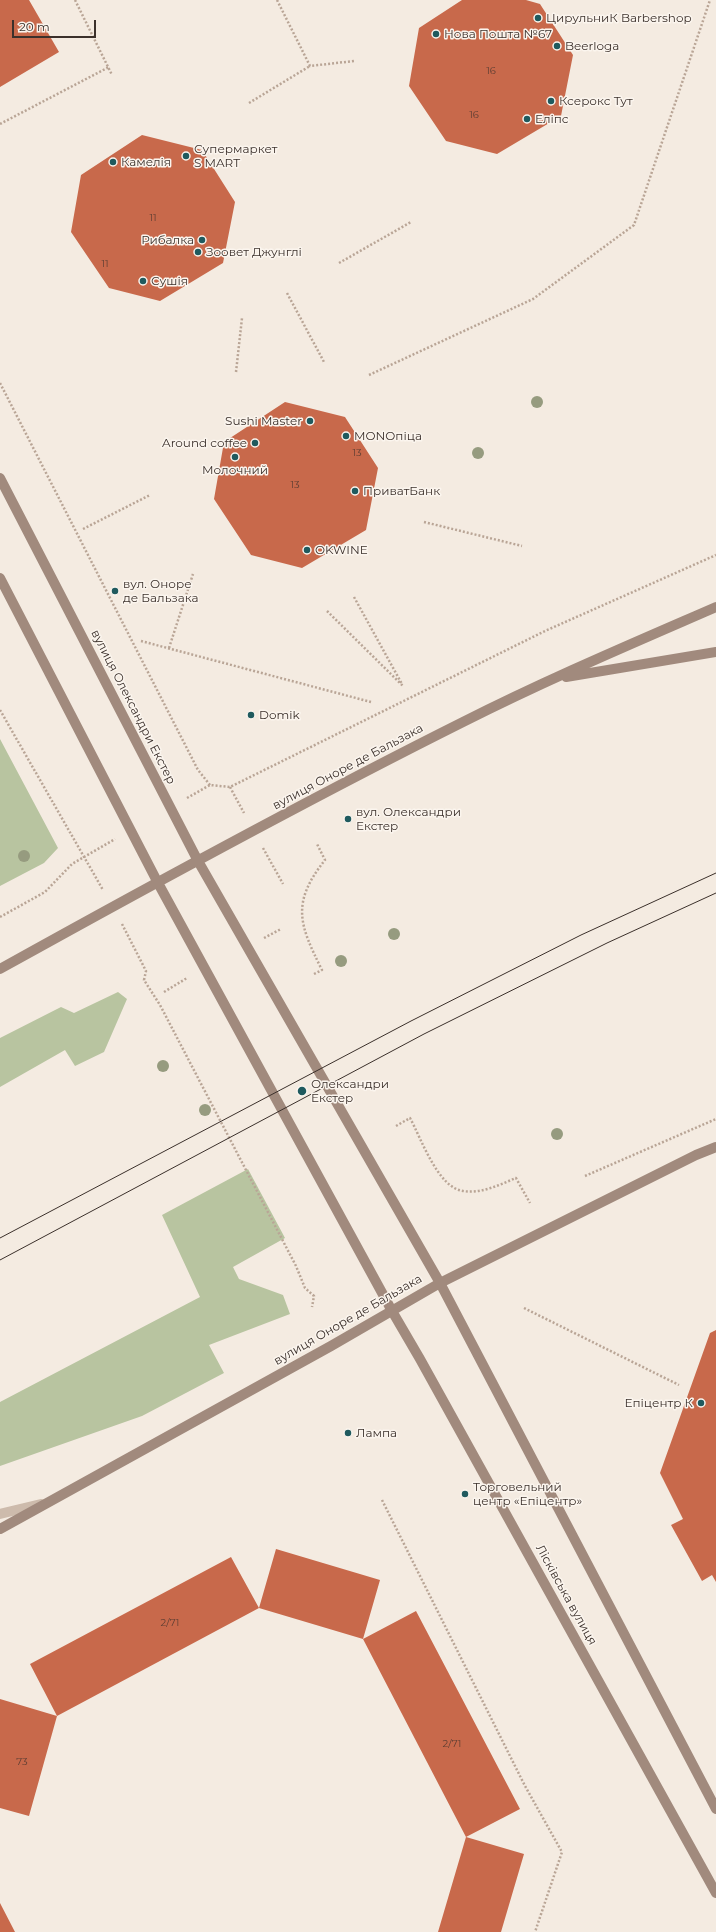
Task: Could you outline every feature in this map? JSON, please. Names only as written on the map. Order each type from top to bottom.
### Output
[{"type":"street","name":"вулиця Олександри Екстер","points":[[0,478],[198,861],[440,1283]]},
{"type":"street","points":[[0,578],[158,883]]},
{"type":"street","name":"вулиця Оноре де Бальзака","points":[[0,969],[198,861],[463,722],[552,679],[716,607]]},
{"type":"street","points":[[552,679],[716,652]]},
{"type":"street","name":"Лісківська вулиця","points":[[158,883],[392,1311],[716,1893]]},
{"type":"street","points":[[696,1155],[716,1142]]},
{"type":"street","name":"вулиця Оноре де Бальзака","points":[[0,1529],[51,1502],[440,1283],[696,1155],[716,1147]]},
{"type":"street","points":[[440,1283],[716,1809]]},
{"type":"lane","points":[[0,1514],[51,1502]]},
{"type":"path","points":[[75,0],[112,75]]},
{"type":"path","points":[[277,0],[310,66]]},
{"type":"path","points":[[368,375],[533,299],[634,225],[710,0]]},
{"type":"path","points":[[249,103],[310,66],[354,61]]},
{"type":"path","points":[[0,124],[108,67]]},
{"type":"path","points":[[339,263],[411,222]]},
{"type":"path","points":[[287,293],[324,362]]},
{"type":"path","points":[[236,372],[242,318]]},
{"type":"path","points":[[0,383],[198,770],[210,785]]},
{"type":"path","points":[[83,529],[150,495]]},
{"type":"path","points":[[424,522],[522,546]]},
{"type":"path","points":[[170,807],[210,785],[230,787],[545,631],[716,555]]},
{"type":"path","points":[[169,648],[193,574]]},
{"type":"path","points":[[327,611],[403,686],[354,597]]},
{"type":"path","points":[[141,641],[371,702]]},
{"type":"path","points":[[0,710],[93,876]]},
{"type":"path","points":[[0,916],[45,892],[72,864],[131,830]]},
{"type":"path","points":[[314,974],[322,970],[308,943],[304,930],[301,905],[309,884],[325,860],[317,844]]},
{"type":"path","points":[[146,970],[144,980],[160,1005],[306,1288],[314,1296],[312,1307]]},
{"type":"path","points":[[396,1126],[410,1118],[441,1178],[452,1187],[462,1191],[487,1190],[516,1178],[530,1203]]},
{"type":"path","points":[[585,1176],[716,1119]]},
{"type":"path","points":[[524,1308],[679,1385]]},
{"type":"path","points":[[382,1500],[525,1786],[562,1852],[536,1932]]},
{"type":"green space","points":[[0,739],[58,848],[44,863],[0,886]]},
{"type":"green space","points":[[118,992],[127,999],[104,1052],[75,1066],[65,1050],[0,1087],[0,1038],[61,1007],[74,1013]]},
{"type":"green space","points":[[248,1169],[285,1238],[233,1267],[239,1279],[283,1295],[290,1314],[209,1345],[224,1373],[142,1416],[0,1466],[0,1402],[200,1297],[162,1215]]},
{"type":"building","points":[[0,0],[29,0],[59,52],[0,87]]},
{"type":"building","points":[[462,0],[526,0],[540,4],[573,55],[561,116],[497,154],[446,141],[409,86],[419,28]]},
{"type":"building","points":[[142,135],[202,150],[235,202],[223,263],[160,301],[109,288],[71,232],[81,175]]},
{"type":"building","points":[[285,402],[345,417],[378,468],[366,530],[302,568],[251,555],[214,499],[224,442]]},
{"type":"building","name":"Епіцентр К","points":[[716,1330],[716,1582],[712,1575],[702,1581],[671,1525],[683,1519],[660,1473],[710,1333]]},
{"type":"building","points":[[276,1549],[380,1580],[363,1639],[259,1608]]},
{"type":"building","points":[[231,1557],[259,1608],[57,1716],[30,1664]]},
{"type":"building","points":[[416,1611],[520,1809],[466,1837],[363,1639]]},
{"type":"building","points":[[0,1699],[57,1716],[29,1816],[0,1808]]},
{"type":"building","points":[[466,1837],[524,1854],[501,1932],[438,1932]]},
{"type":"building","points":[[0,1903],[15,1932],[0,1932]]},
{"type":"tram line","points":[[0,1238],[411,1021],[581,935],[716,873]]},
{"type":"tram line","points":[[0,1260],[424,1034],[607,943],[716,893]]},
{"type":"place","name":"ЦирульниК Barbershop","points":[[538,18]]},
{"type":"place","name":"Нова Пошта №67","points":[[436,34]]},
{"type":"place","name":"Beerloga","points":[[557,46]]},
{"type":"place","name":"Ксерокс Тут","points":[[551,101]]},
{"type":"place","name":"Еліпс","points":[[527,119]]},
{"type":"place","name":"Супермаркет S MART","points":[[186,156]]},
{"type":"place","name":"Камелія","points":[[113,162]]},
{"type":"place","name":"Рибалка","points":[[202,240]]},
{"type":"place","name":"Зоовет Джунглі","points":[[198,252]]},
{"type":"place","name":"Сушія","points":[[143,281]]},
{"type":"place","name":"Sushi Master","points":[[310,421]]},
{"type":"place","name":"MONOпіца","points":[[346,436]]},
{"type":"place","name":"Around coffee","points":[[255,443]]},
{"type":"place","name":"Молочний","points":[[235,457]]},
{"type":"place","name":"ПриватБанк","points":[[355,491]]},
{"type":"place","name":"OKWINE","points":[[307,550]]},
{"type":"place","name":"вул. Оноре де Бальзака","points":[[115,591]]},
{"type":"place","name":"Domik","points":[[251,715]]},
{"type":"place","name":"вул. Олександри Екстер","points":[[348,819]]},
{"type":"place","name":"Олександри Екстер","points":[[302,1091]]},
{"type":"place","name":"Епіцентр К","points":[[701,1403]]},
{"type":"place","name":"Лампа","points":[[348,1433]]},
{"type":"place","name":"Торговельний центр «Епіцентр»","points":[[465,1494]]}]
